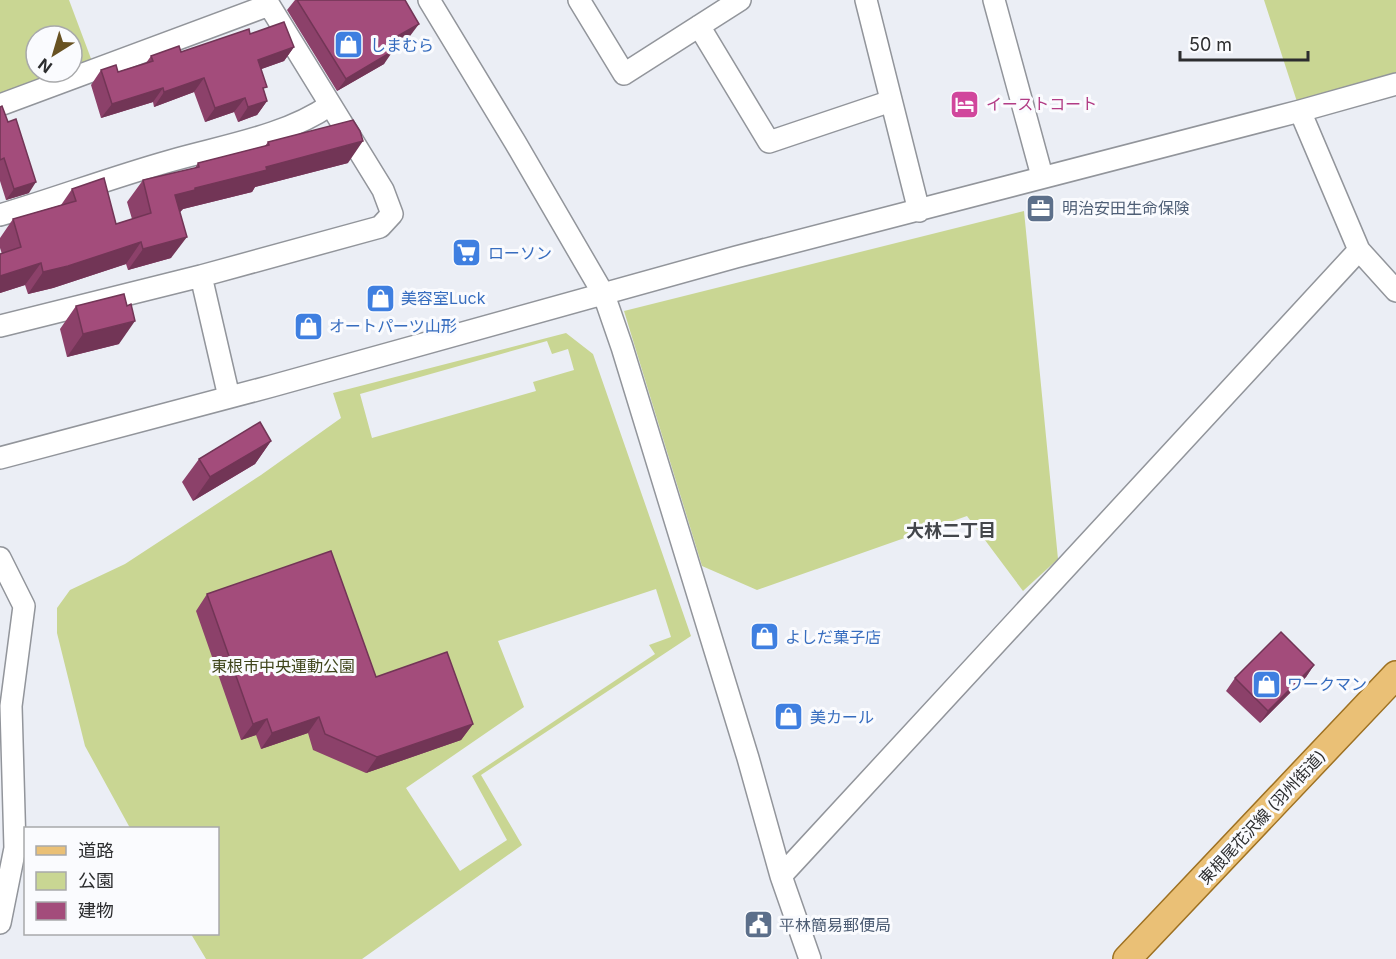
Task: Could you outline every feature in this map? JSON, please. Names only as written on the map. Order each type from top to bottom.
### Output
[{"type":"main road","name":"東根尾花沢線 (羽州街道)","points":[[1127,959],[1396,675]]},
{"type":"street","points":[[429,0],[604,295],[748,758],[781,876],[810,959]]},
{"type":"street","points":[[579,0],[624,74],[740,0]]},
{"type":"street","points":[[866,0],[919,211]]},
{"type":"street","points":[[994,0],[1042,176]]},
{"type":"street","points":[[0,105],[267,3],[383,190],[392,214],[380,226],[201,276],[0,326]]},
{"type":"street","points":[[699,26],[769,142],[891,101]]},
{"type":"street","points":[[0,458],[229,398],[736,257],[919,211],[1042,176],[1300,111],[1396,84]]},
{"type":"street","points":[[0,215],[167,162],[269,133],[320,112],[330,105]]},
{"type":"street","points":[[1300,111],[1359,250],[1396,291]]},
{"type":"street","points":[[781,876],[1359,250]]},
{"type":"street","points":[[201,276],[229,398]]},
{"type":"street","points":[[0,558],[24,606],[11,706],[15,848],[0,923]]},
{"type":"green space","points":[[0,0],[69,0],[78,24],[24,24],[24,84],[34,84],[0,96]]},
{"type":"green space","points":[[1264,0],[1396,0],[1396,84],[1300,111]]},
{"type":"green space","points":[[84,40],[93,64],[84,67]]},
{"type":"green space","points":[[1024,211],[1058,559],[1023,591],[967,516],[757,590],[702,566],[624,311]]},
{"type":"green space","name":"東根市中央運動公園","points":[[566,333],[593,354],[691,636],[481,775],[522,845],[362,959],[206,959],[192,935],[219,935],[219,827],[129,827],[85,746],[57,633],[57,608],[70,590],[125,564],[261,475],[341,418],[333,393]],"holes":[[[547,341],[552,354],[568,349],[574,370],[533,382],[536,391],[372,438],[360,394]],[[656,589],[671,637],[649,645],[655,654],[472,776],[507,840],[460,871],[406,788],[524,707],[498,641]]]},
{"type":"building","name":"しまむら","points":[[297,0],[405,0],[419,24],[387,42],[393,51],[346,79]]},
{"type":"building","points":[[284,22],[294,47],[258,60],[267,87],[263,88],[267,101],[248,107],[245,98],[215,108],[204,78],[164,92],[163,88],[112,104],[101,70],[116,65],[118,72],[153,61],[151,56],[179,46],[181,52],[249,29],[250,34]]},
{"type":"building","points":[[2,106],[8,122],[16,119],[36,182],[14,189],[4,158],[0,160],[0,107]]},
{"type":"building","points":[[353,120],[363,141],[175,195],[187,237],[143,249],[141,242],[43,272],[41,263],[0,276],[0,254],[21,247],[13,219],[76,201],[72,189],[104,178],[116,224],[151,213],[143,180],[199,167],[198,163]]},
{"type":"building","points":[[124,294],[127,306],[131,304],[135,321],[83,334],[76,306]]},
{"type":"building","points":[[260,422],[271,441],[210,477],[199,459]]},
{"type":"building","points":[[331,551],[376,677],[447,652],[473,724],[377,757],[325,734],[319,717],[272,733],[267,719],[253,724],[207,594]]},
{"type":"building","name":"ワークマン","points":[[1281,632],[1314,665],[1268,711],[1235,678]]},
{"type":"place","name":"しまむら","points":[[349,45]]},
{"type":"place","name":"イーストコート","points":[[965,104]]},
{"type":"place","name":"明治安田生命保険","points":[[1041,208]]},
{"type":"place","name":"ローソン","points":[[467,253]]},
{"type":"place","name":"美容室Luck","points":[[380,298]]},
{"type":"place","name":"オートパーツ山形","points":[[308,326]]},
{"type":"place","name":"よしだ菓子店","points":[[764,637]]},
{"type":"place","name":"ワークマン","points":[[1266,684]]},
{"type":"place","name":"美カール","points":[[789,717]]},
{"type":"place","name":"平林簡易郵便局","points":[[758,925]]},
{"type":"district","name":"大林二丁目","points":[[951,530]]}]
